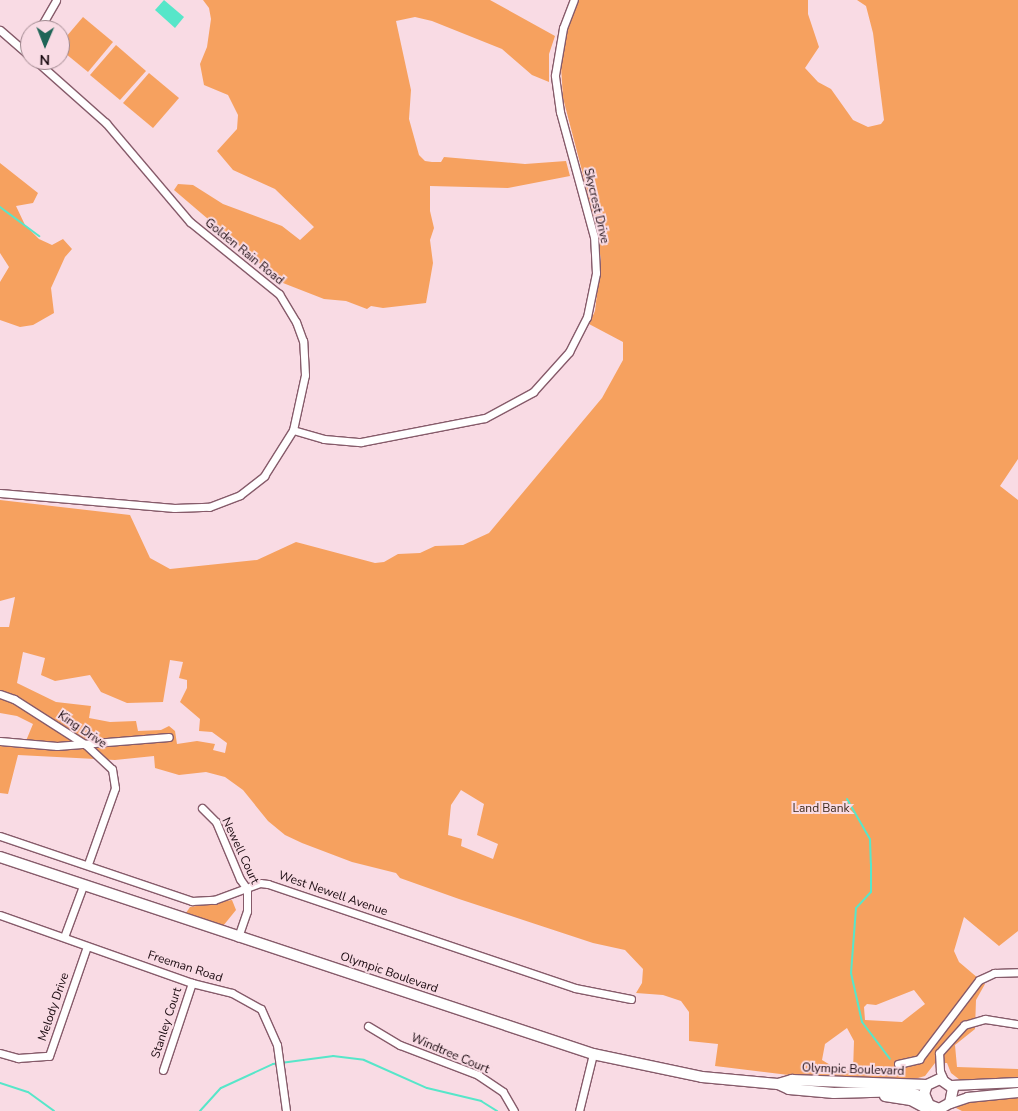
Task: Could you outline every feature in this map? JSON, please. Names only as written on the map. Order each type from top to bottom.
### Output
[{"type":"main road","name":"Olympic Boulevard","points":[[0,857],[593,1054],[702,1077],[778,1084],[789,1089],[874,1094],[926,1104]]},
{"type":"main road","name":"Olympic Boulevard","points":[[778,1084],[792,1080],[939,1080]]},
{"type":"main road","points":[[939,1080],[954,1094],[949,1107],[934,1108],[926,1104],[939,1080]]},
{"type":"street","points":[[45,20],[56,0]]},
{"type":"street","name":"Skycrest Drive","points":[[293,430],[324,439],[361,442],[485,418],[533,392],[569,352],[587,317],[596,272],[594,237],[560,112],[555,75],[562,28],[574,0]]},
{"type":"street","points":[[0,30],[20,47]]},
{"type":"street","name":"Golden Rain Road","points":[[0,493],[184,509],[209,507],[240,495],[264,476],[293,430],[306,366],[303,341],[289,307],[266,280],[190,222],[106,123],[46,70]]},
{"type":"street","name":"King Drive","points":[[0,694],[14,699],[106,760],[115,779],[88,864]]},
{"type":"street","points":[[0,741],[18,744],[86,746],[169,736]]},
{"type":"street","name":"Newell Court","points":[[202,808],[216,822],[240,879],[247,889],[247,911],[238,937]]},
{"type":"street","name":"West Newell Avenue","points":[[0,836],[88,864],[192,901],[214,900],[260,883],[268,884],[575,988],[631,1000]]},
{"type":"street","points":[[64,938],[83,886]]},
{"type":"street","name":"Freeman Road","points":[[0,916],[192,983],[232,993],[261,1009],[277,1046],[283,1078],[286,1111]]},
{"type":"street","name":"Melody Drive","points":[[0,1053],[18,1058],[48,1056],[87,946]]},
{"type":"street","points":[[898,1064],[919,1059],[979,980],[994,973],[1018,972]]},
{"type":"street","name":"Stanley Court","points":[[163,1070],[192,983]]},
{"type":"street","points":[[939,1080],[939,1053],[964,1025],[985,1019],[1018,1024]]},
{"type":"street","name":"Windtree Court","points":[[368,1026],[400,1045],[478,1075],[508,1097],[514,1111]]},
{"type":"street","points":[[579,1111],[593,1054]]},
{"type":"street","name":"Olympic Boulevard","points":[[939,1080],[1018,1082]]},
{"type":"street","points":[[949,1107],[1018,1092]]},
{"type":"green space","points":[[203,0],[490,0],[555,36],[549,54],[549,82],[532,75],[502,49],[432,21],[415,17],[396,21],[411,90],[409,119],[419,155],[425,161],[432,162],[441,162],[444,157],[525,164],[566,161],[570,176],[508,188],[430,186],[430,211],[434,228],[430,240],[433,263],[426,303],[383,308],[371,306],[367,309],[346,301],[324,299],[283,283],[174,190],[178,184],[193,185],[223,204],[282,226],[300,240],[314,227],[275,189],[233,170],[217,151],[237,129],[238,115],[228,95],[204,85],[200,64],[207,47],[211,19],[209,8]]},
{"type":"green space","name":"Land Bank","points":[[579,0],[808,0],[808,14],[819,47],[805,68],[818,82],[831,89],[853,120],[868,127],[881,124],[884,120],[873,33],[866,6],[857,0],[1018,0],[1018,459],[1000,486],[1018,500],[1018,931],[999,946],[964,917],[954,951],[959,962],[985,984],[976,1000],[975,1029],[955,1045],[957,1067],[1018,1069],[1018,1078],[960,1080],[951,1073],[947,1063],[935,1063],[925,1076],[918,1078],[879,1080],[797,1076],[715,1066],[718,1044],[689,1041],[689,1012],[681,1001],[663,995],[636,993],[642,983],[643,969],[625,950],[593,943],[459,899],[400,878],[396,873],[352,862],[302,843],[285,835],[268,821],[243,790],[225,777],[206,772],[179,775],[155,768],[154,756],[115,760],[18,755],[8,794],[0,793],[0,746],[23,748],[33,724],[17,716],[0,713],[0,627],[9,627],[15,597],[0,601],[0,500],[130,515],[150,558],[170,569],[257,560],[296,542],[375,563],[384,562],[398,554],[420,553],[435,546],[463,545],[489,533],[602,398],[623,360],[623,342],[589,324],[595,311],[601,259],[586,186],[563,98],[561,66],[564,39]],"holes":[[[23,652],[45,658],[41,675],[55,681],[90,675],[101,692],[127,703],[163,702],[170,660],[183,662],[179,678],[187,680],[187,688],[180,702],[200,719],[199,731],[212,732],[227,743],[225,753],[213,750],[215,744],[197,741],[177,744],[175,731],[169,726],[161,730],[138,731],[136,721],[110,722],[89,718],[91,706],[56,702],[17,683]],[[461,790],[484,804],[477,835],[498,844],[493,859],[461,846],[462,839],[448,835],[451,805]],[[914,990],[925,1004],[902,1022],[865,1020],[864,1007],[867,1004],[876,1005]],[[847,1028],[854,1041],[853,1071],[837,1069],[822,1060],[825,1044]]]},
{"type":"green space","points":[[83,17],[113,42],[88,72],[70,57],[70,32]]},
{"type":"green space","points":[[116,45],[146,71],[120,100],[90,75]]},
{"type":"green space","points":[[149,73],[179,98],[153,128],[123,103]]},
{"type":"green space","points":[[0,163],[38,193],[33,203],[16,206],[25,225],[39,239],[52,245],[63,239],[72,249],[65,257],[51,288],[54,313],[33,325],[20,327],[0,320],[0,282],[9,267],[0,253]]},
{"type":"green space","points":[[232,900],[236,910],[223,926],[186,913],[190,907]]},
{"type":"green space","points":[[1018,1095],[1018,1111],[962,1111],[956,1108],[968,1100]]},
{"type":"shaded area","points":[[164,0],[184,17],[175,28],[155,10]]},
{"type":"waterway","points":[[0,207],[39,236]]},
{"type":"waterway","points":[[847,799],[870,839],[871,864],[871,892],[856,908],[851,973],[862,1022],[890,1059]]},
{"type":"waterway","points":[[200,1111],[221,1088],[273,1064],[333,1056],[364,1060],[427,1088],[481,1101],[497,1111]]},
{"type":"waterway","points":[[0,1083],[28,1092],[54,1111]]}]
